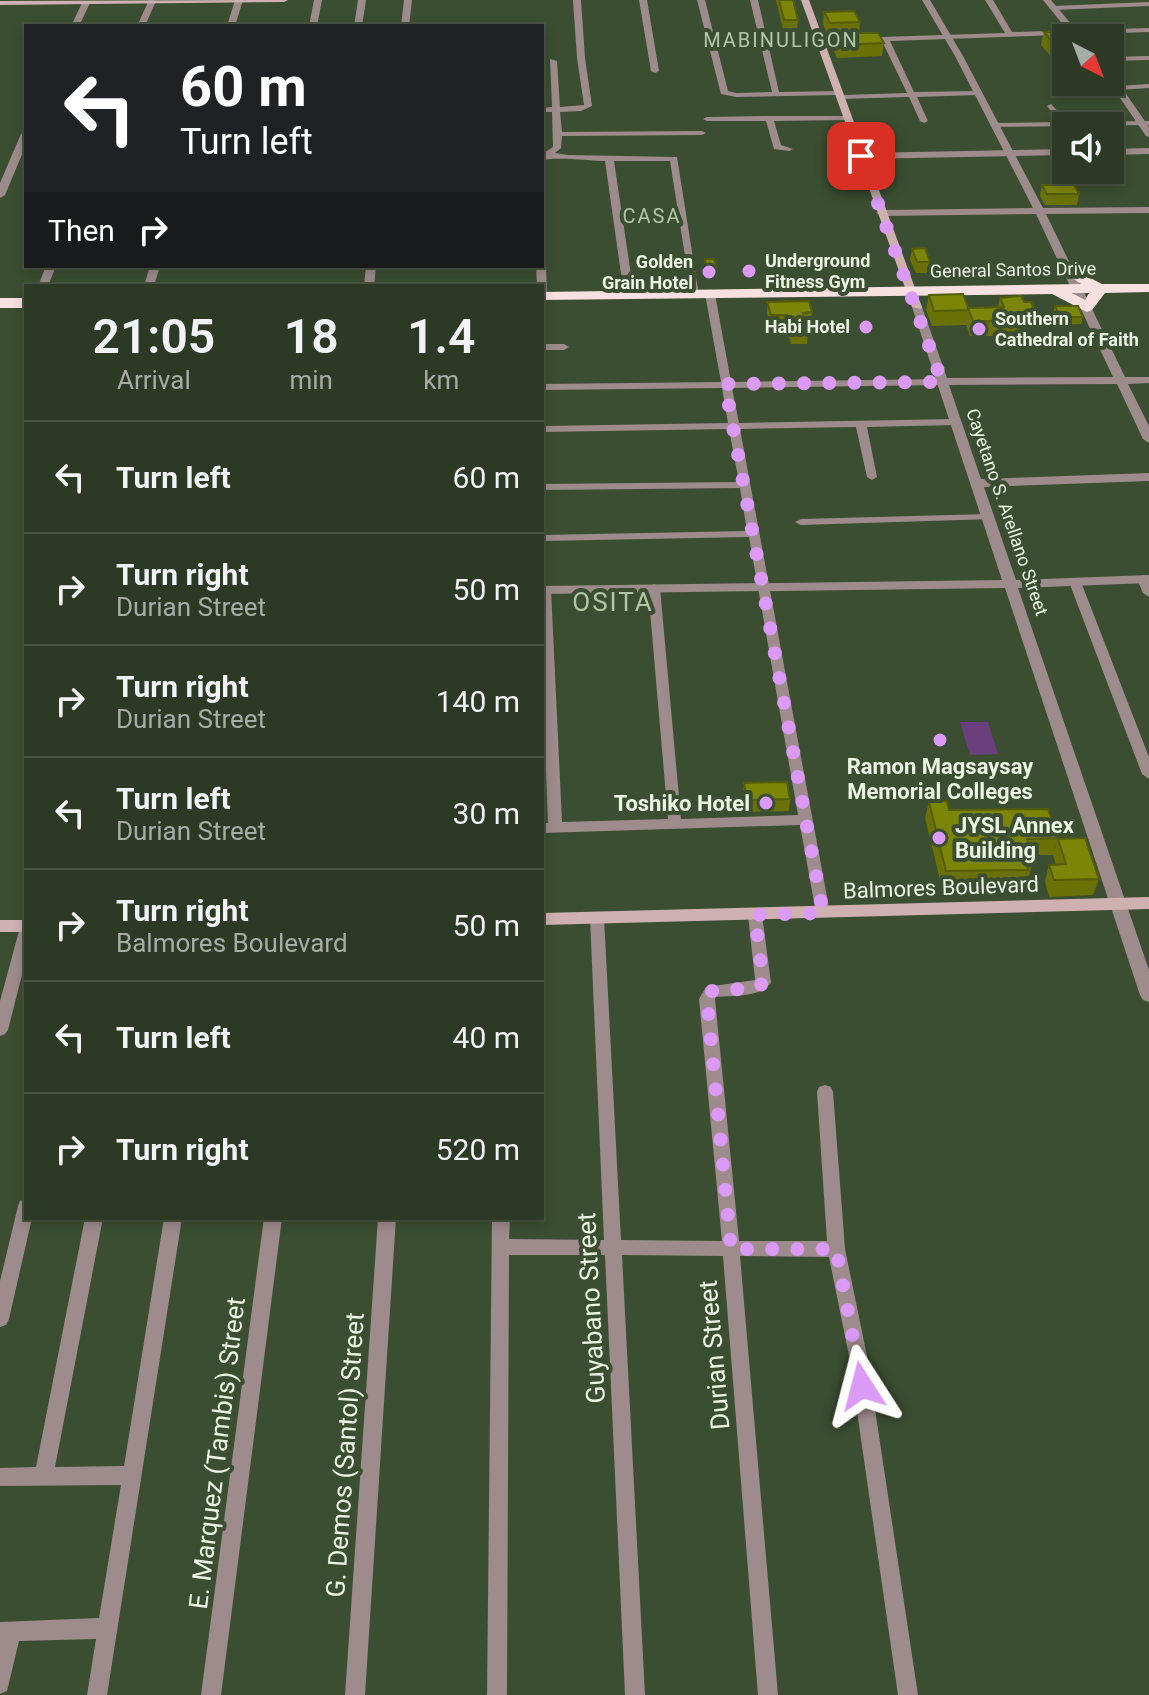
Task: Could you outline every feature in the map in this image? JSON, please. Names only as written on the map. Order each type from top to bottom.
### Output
[{"type":"highway","points":[[1054,289],[1087,307],[1100,289],[1069,271]]},
{"type":"highway","points":[[878,291],[905,275],[944,291]]},
{"type":"highway","name":"General Santos Drive","points":[[544,296],[700,290],[1149,288]]},
{"type":"highway","points":[[878,291],[917,307],[944,291]]},
{"type":"highway","points":[[0,303],[24,303]]},
{"type":"main road","points":[[0,3],[284,0]]},
{"type":"main road","name":"Cayetano S. Arellano Street","points":[[805,0],[917,307]]},
{"type":"main road","name":"Balmores Boulevard","points":[[544,919],[1149,903]]},
{"type":"main road","points":[[0,926],[24,928]]},
{"type":"street","points":[[232,24],[239,0]]},
{"type":"street","points":[[313,24],[318,0]]},
{"type":"street","points":[[358,24],[362,0]]},
{"type":"street","points":[[405,24],[408,0]]},
{"type":"street","points":[[544,110],[588,106],[577,0]]},
{"type":"street","points":[[643,0],[655,71]]},
{"type":"street","points":[[701,0],[723,91],[736,95],[978,93]]},
{"type":"street","points":[[754,0],[776,94]]},
{"type":"street","points":[[926,0],[949,37],[1039,211],[1149,439]]},
{"type":"street","points":[[989,0],[1010,35]]},
{"type":"street","points":[[142,24],[152,1]]},
{"type":"street","points":[[76,24],[86,3]]},
{"type":"street","points":[[1124,3],[1134,13]]},
{"type":"street","points":[[1050,4],[1149,4]]},
{"type":"street","points":[[1050,4],[1067,24]]},
{"type":"street","points":[[1142,21],[1149,30]]},
{"type":"street","points":[[1124,32],[1149,30]]},
{"type":"street","points":[[819,41],[1052,35]]},
{"type":"street","points":[[885,39],[924,121]]},
{"type":"street","points":[[1124,59],[1149,58]]},
{"type":"street","points":[[544,68],[553,65],[558,134],[557,148],[546,156]]},
{"type":"street","points":[[1124,88],[1149,86]]},
{"type":"street","points":[[544,89],[554,89]]},
{"type":"street","points":[[1124,96],[1146,123],[1149,134]]},
{"type":"street","points":[[1051,106],[1056,112]]},
{"type":"street","points":[[769,118],[777,147],[789,149]]},
{"type":"street","points":[[707,119],[847,118]]},
{"type":"street","points":[[1124,123],[1146,123]]},
{"type":"street","points":[[994,125],[1052,124]]},
{"type":"street","points":[[558,134],[702,133]]},
{"type":"street","points":[[0,195],[24,139]]},
{"type":"street","points":[[1124,152],[1149,151]]},
{"type":"street","points":[[861,156],[1052,152]]},
{"type":"street","points":[[546,156],[669,157],[674,160],[700,290],[725,384],[823,913]]},
{"type":"street","points":[[609,158],[629,295]]},
{"type":"street","points":[[881,213],[1149,210]]},
{"type":"street","name":"Cayetano S. Arellano Street","points":[[917,307],[1149,995]]},
{"type":"street","points":[[544,347],[564,347]]},
{"type":"street","points":[[544,387],[1149,380]]},
{"type":"street","points":[[544,429],[956,422]]},
{"type":"street","points":[[861,424],[872,477]]},
{"type":"street","points":[[976,483],[1149,477]]},
{"type":"street","points":[[544,487],[743,485]]},
{"type":"street","points":[[801,522],[988,517]]},
{"type":"street","points":[[544,538],[751,534]]},
{"type":"street","points":[[1075,582],[1149,774]]},
{"type":"street","points":[[544,590],[1075,582],[1147,584]]},
{"type":"street","points":[[654,588],[675,824]]},
{"type":"street","points":[[544,630],[549,828],[805,820]]},
{"type":"street","name":"Durian Street","points":[[755,915],[763,983],[757,988],[711,991],[707,999],[768,1695]]},
{"type":"street","name":"Guyabano Street","points":[[597,918],[635,1695]]},
{"type":"street","points":[[0,1030],[5,991],[24,934]]},
{"type":"street","points":[[825,1092],[836,1249],[858,1356],[908,1695]]},
{"type":"street","points":[[0,1319],[7,1257],[24,1211]]},
{"type":"street","points":[[44,1477],[94,1220]]},
{"type":"street","points":[[97,1695],[173,1220]]},
{"type":"street","name":"E. Marquez (Tambis) Street","points":[[211,1695],[273,1220]]},
{"type":"street","name":"G. Demos (Santol) Street","points":[[355,1695],[387,1220]]},
{"type":"street","points":[[497,1695],[501,1220]]},
{"type":"street","points":[[500,1247],[836,1249]]},
{"type":"street","points":[[0,1477],[132,1475]]},
{"type":"street","points":[[0,1684],[5,1632],[107,1628]]},
{"type":"shaded area","points":[[960,722],[988,722],[998,754],[970,755]]},
{"type":"building","points":[[779,0],[793,0],[798,20],[784,20]]},
{"type":"building","points":[[854,11],[860,22],[830,23],[824,12]]},
{"type":"building","points":[[835,33],[878,33],[884,43],[838,45]]},
{"type":"building","points":[[1042,185],[1074,185],[1079,194],[1047,194]]},
{"type":"building","points":[[925,248],[930,262],[917,262],[912,249]]},
{"type":"building","points":[[705,259],[714,259],[717,270],[707,270]]},
{"type":"building","points":[[963,294],[969,310],[934,311],[929,295]]},
{"type":"building","points":[[1021,296],[1024,302],[1031,302],[1036,312],[1029,313],[1031,316],[973,321],[968,308],[1004,307],[1000,298]]},
{"type":"building","points":[[809,301],[812,312],[803,313],[808,333],[792,334],[787,315],[771,315],[767,302]]},
{"type":"building","points":[[1055,306],[1078,306],[1083,317],[1060,317]]},
{"type":"building","points":[[787,782],[790,799],[747,800],[744,783]]},
{"type":"building","points":[[947,801],[949,810],[1048,809],[1058,838],[1027,839],[1033,860],[1025,860],[1028,870],[946,871],[929,802]]},
{"type":"building","points":[[1085,838],[1099,879],[1054,880],[1049,865],[1066,864],[1058,839]]},
{"type":"place","name":"Underground Fitness Gym","points":[[749,271]]},
{"type":"place","name":"Golden Grain Hotel","points":[[709,272]]},
{"type":"place","name":"Habi Hotel","points":[[866,327]]},
{"type":"place","name":"Southern Cathedral of Faith","points":[[979,329]]},
{"type":"place","name":"Ramon Magsaysay Memorial Colleges","points":[[940,740]]},
{"type":"place","name":"Toshiko Hotel","points":[[766,803]]},
{"type":"place","name":"JYSL Annex Building","points":[[939,838]]},
{"type":"district","name":"MABINULIGON","points":[[781,40]]},
{"type":"district","name":"CASA","points":[[652,216]]},
{"type":"district","name":"OSITA","points":[[613,602]]},
{"type":"route","points":[[861,156],[942,382],[725,384],[823,913],[755,915],[763,983],[757,988],[711,991],[707,999],[731,1249],[836,1249],[862,1386]]}]
